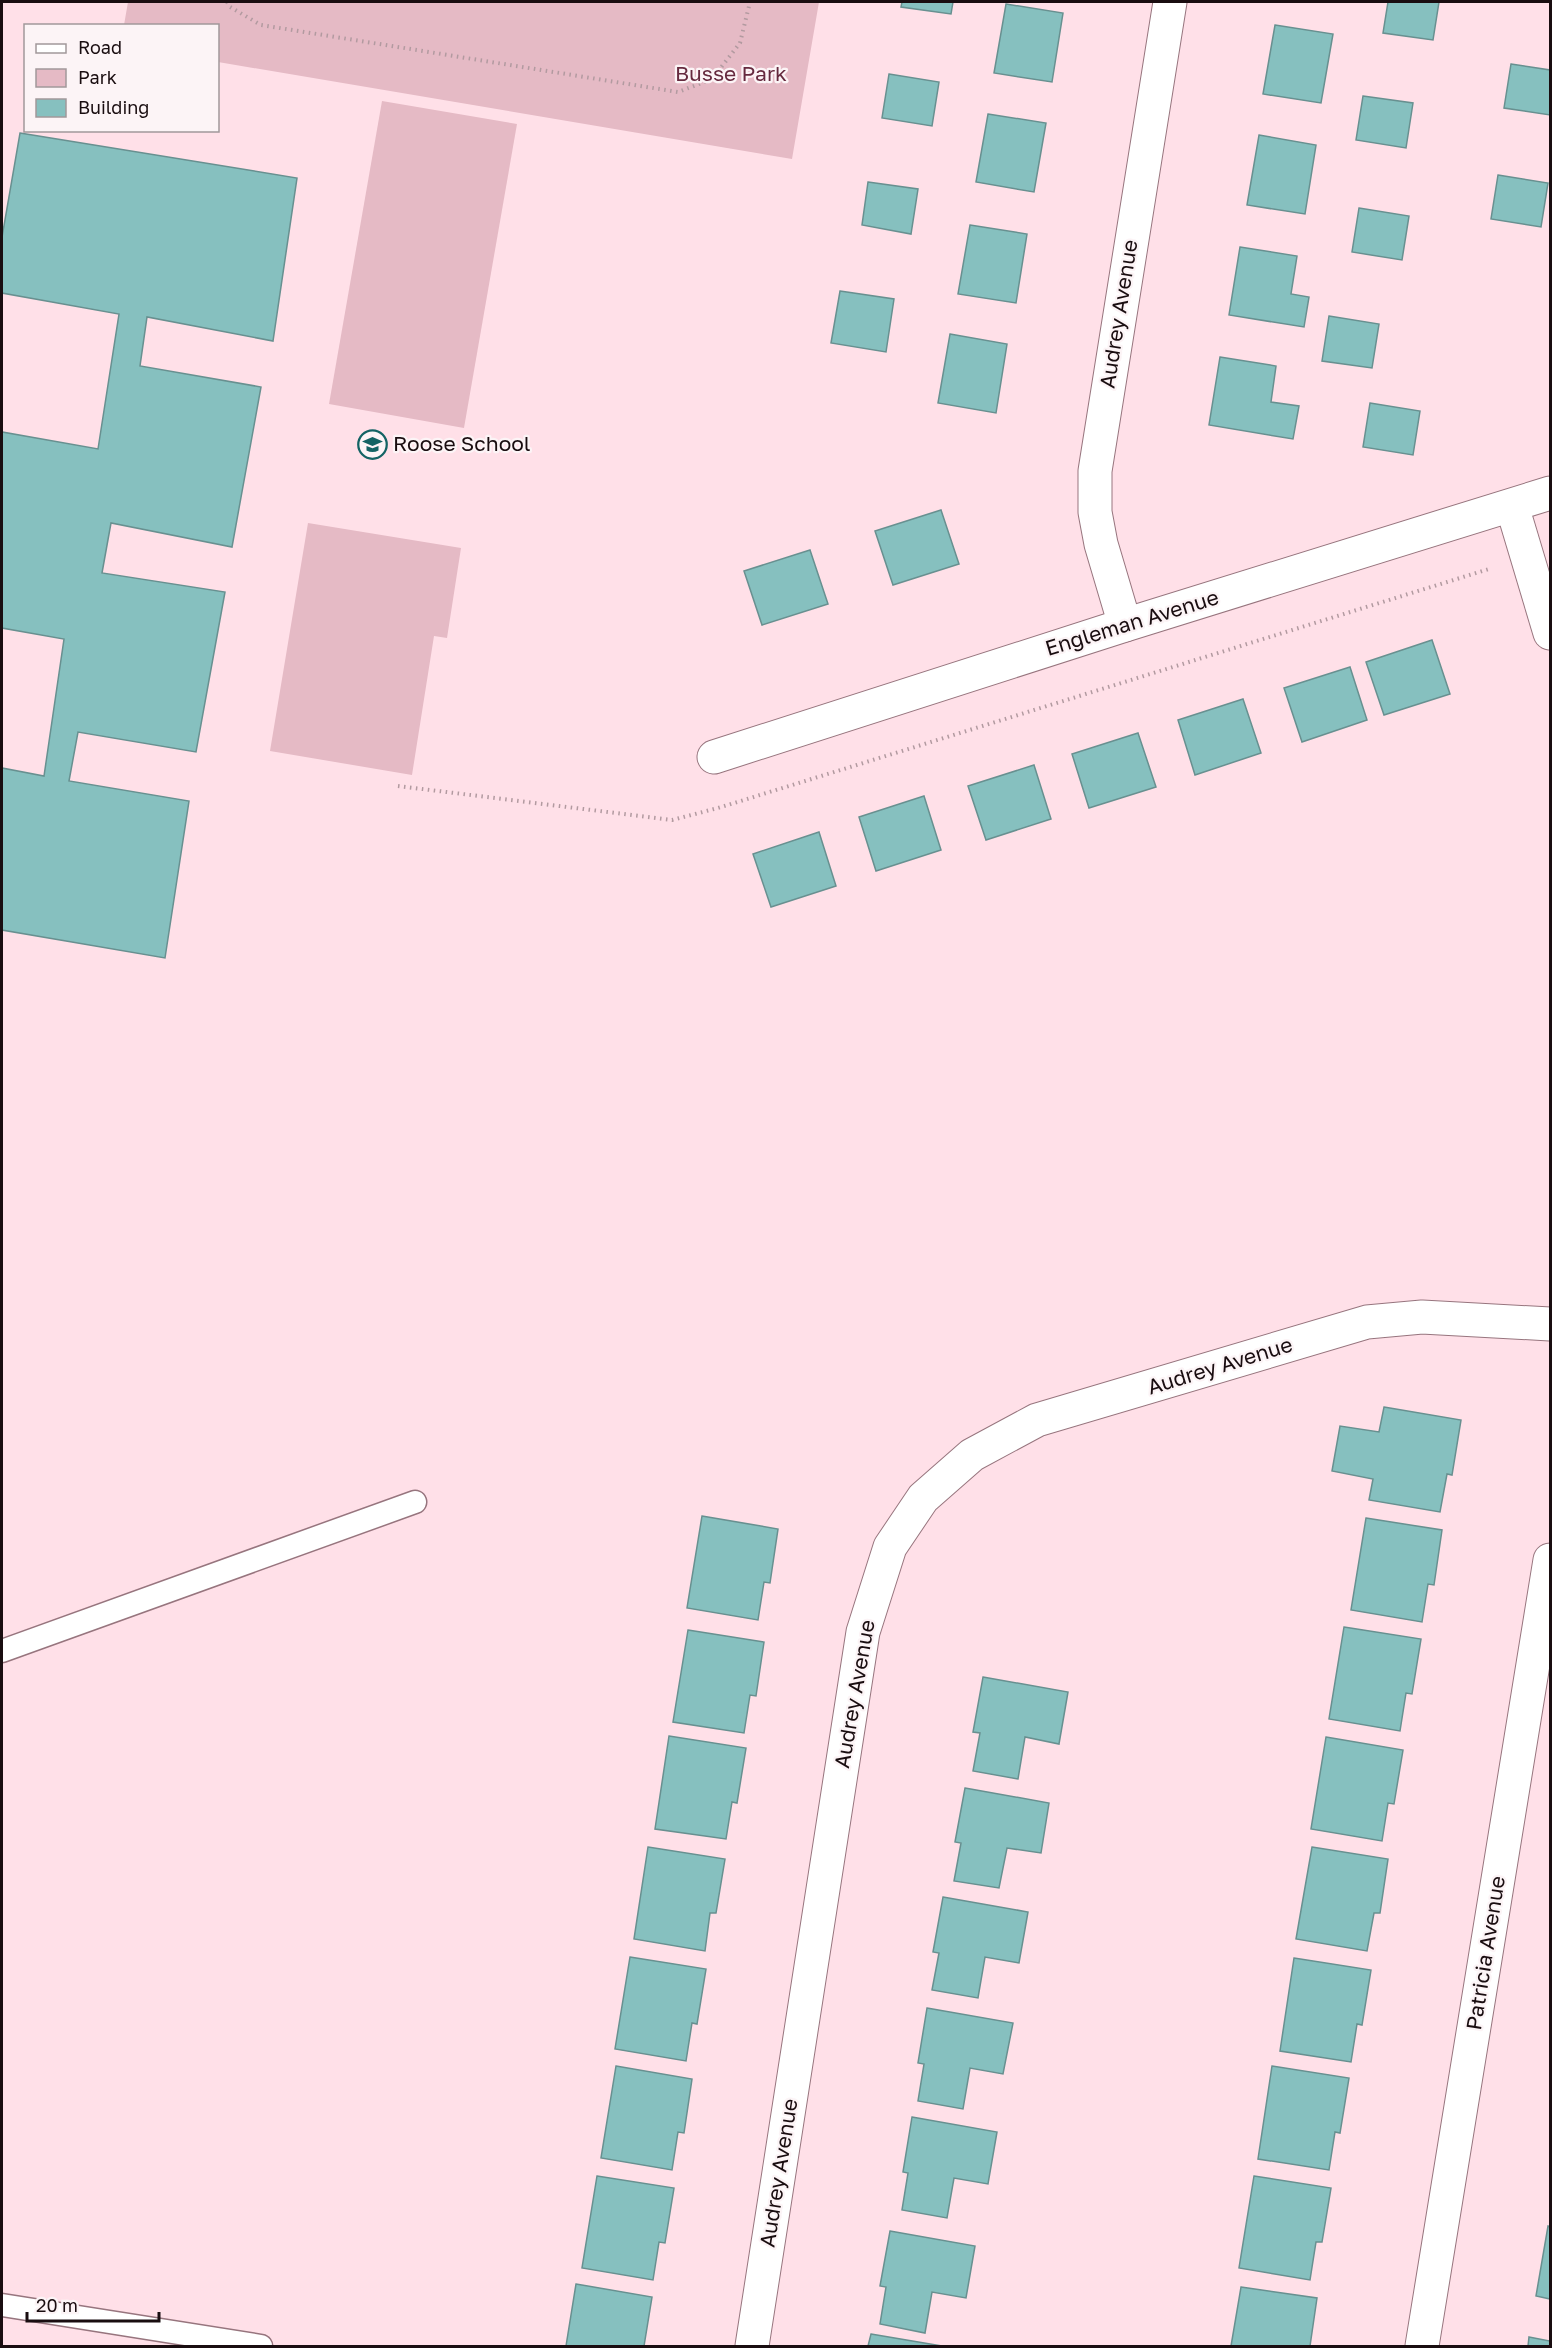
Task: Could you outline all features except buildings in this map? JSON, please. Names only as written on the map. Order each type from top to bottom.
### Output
[{"type":"street","name":"Audrey Avenue","points":[[1125,624],[1101,544],[1095,512],[1095,471],[1170,2]]},
{"type":"street","name":"Engleman Avenue","points":[[714,757],[1125,624],[1551,493]]},
{"type":"street","points":[[1512,506],[1551,633]]},
{"type":"street","name":"Audrey Avenue","points":[[752,2346],[863,1632],[890,1547],[923,1498],[972,1455],[1037,1420],[1367,1322],[1422,1317],[1551,1324]]},
{"type":"street","name":"Patricia Avenue","points":[[1422,2346],[1551,1560]]},
{"type":"lane","points":[[2,1651],[415,1502]]},
{"type":"lane","points":[[2,2305],[261,2346]]},
{"type":"path","points":[[227,2],[230,8],[261,26],[678,92],[712,79],[740,43],[750,2]]},
{"type":"green space","name":"Busse Park","points":[[128,2],[819,2],[792,159],[219,62],[219,24],[124,24]]},
{"type":"green space","points":[[382,101],[517,124],[464,428],[329,404]]},
{"type":"green space","points":[[308,523],[461,548],[447,638],[434,636],[412,775],[270,751]]},
{"type":"place","name":"Roose School","points":[[372,444]]}]
